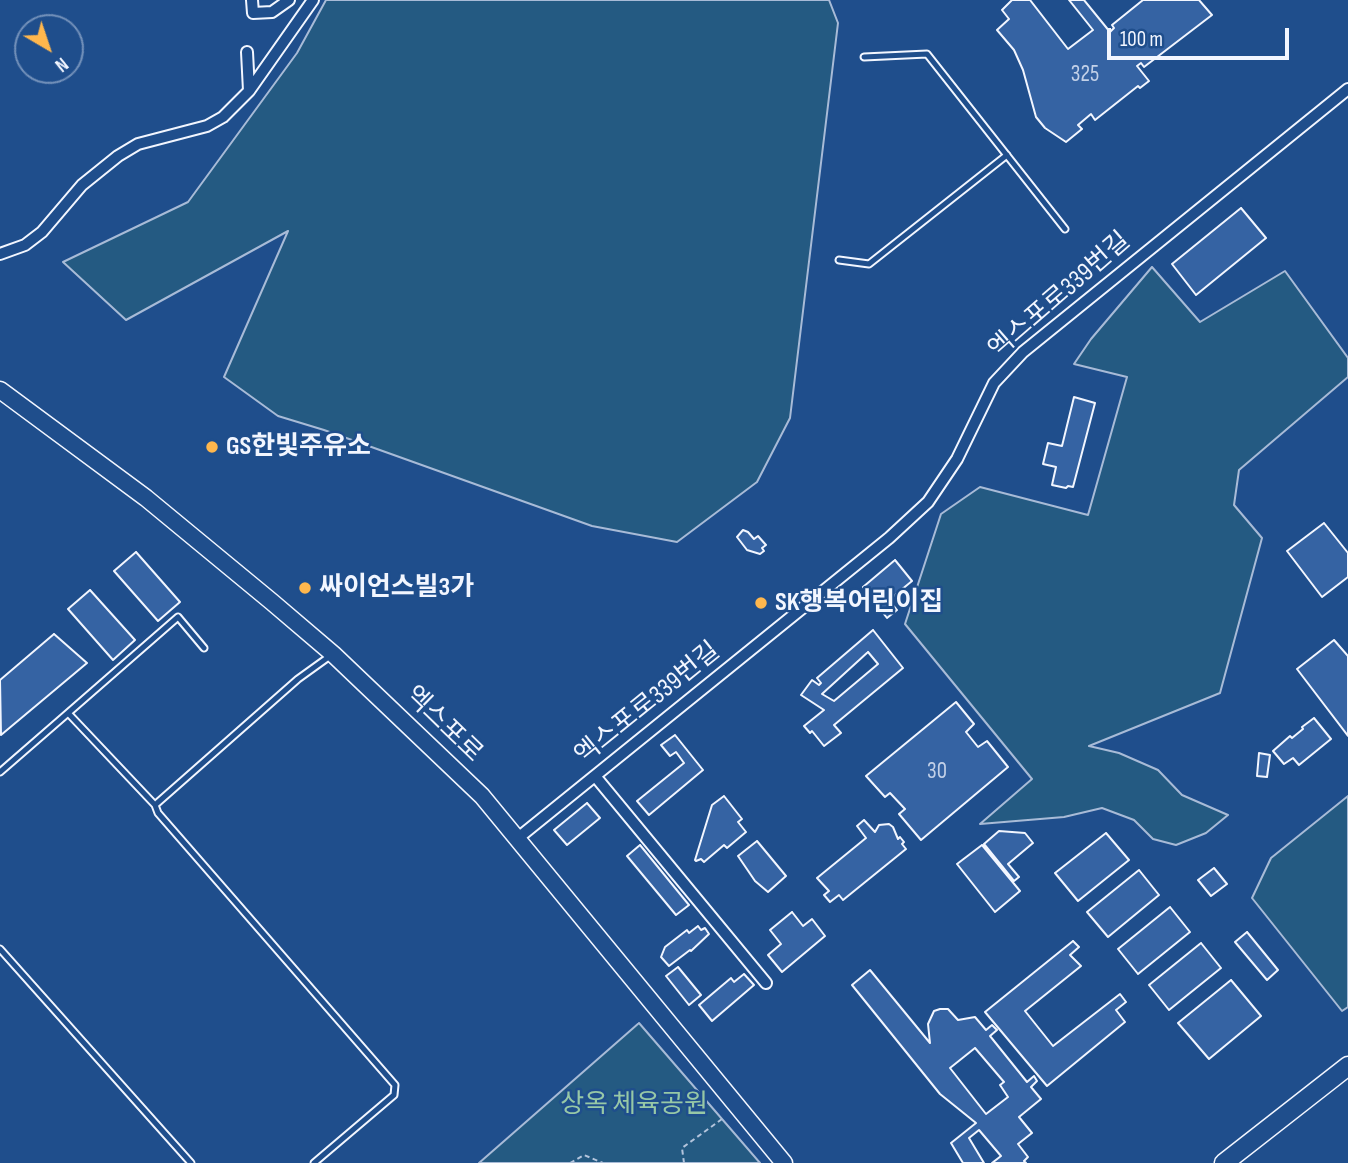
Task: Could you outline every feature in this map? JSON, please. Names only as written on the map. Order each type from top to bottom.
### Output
[{"type":"main road","name":"엑스포로","points":[[0,390],[146,498],[333,654],[482,796],[784,1163]]},
{"type":"main road","points":[[1224,1163],[1348,1066]]},
{"type":"street","points":[[251,0],[253,13],[272,12],[289,0]]},
{"type":"street","points":[[0,254],[25,245],[42,232],[82,186],[118,156],[138,144],[207,126],[223,117],[249,91],[313,0]]},
{"type":"street","points":[[247,52],[249,91]]},
{"type":"street","name":"엑스포로339번길","points":[[518,838],[889,538],[928,502],[957,459],[995,383],[1023,352],[1348,89]]},
{"type":"street","points":[[595,776],[766,983]]},
{"type":"lane","points":[[864,57],[927,54],[1065,229]]},
{"type":"lane","points":[[839,260],[869,264],[1007,155]]},
{"type":"lane","points":[[0,772],[178,617],[204,648]]},
{"type":"lane","points":[[155,805],[298,679],[333,654]]},
{"type":"lane","points":[[68,713],[155,805],[158,813],[395,1085],[394,1095],[314,1163]]},
{"type":"lane","points":[[0,949],[191,1163]]},
{"type":"path","points":[[684,1163],[682,1148],[722,1119]]},
{"type":"path","points":[[570,1163],[584,1155],[603,1163]]},
{"type":"green space","points":[[326,0],[829,0],[838,23],[790,418],[757,482],[677,542],[592,526],[278,416],[224,377],[288,231],[126,320],[63,262],[188,202],[297,53]]},
{"type":"green space","points":[[1152,267],[1200,322],[1285,271],[1348,358],[1348,377],[1239,470],[1234,505],[1262,538],[1220,693],[1089,746],[1119,753],[1158,770],[1182,795],[1228,815],[1206,833],[1176,845],[1153,839],[1134,820],[1102,808],[1064,817],[980,824],[1032,779],[905,624],[941,514],[980,487],[1088,515],[1127,377],[1074,364],[1091,339]]},
{"type":"green space","points":[[1348,796],[1348,1007],[1342,1011],[1252,898],[1271,858]]},
{"type":"green space","name":"상옥 체육공원","points":[[639,1023],[760,1163],[479,1163]]},
{"type":"building","points":[[1012,0],[1030,0],[1068,49],[1093,30],[1069,0],[1084,0],[1110,32],[1114,28],[1112,25],[1143,0],[1199,0],[1212,15],[1144,67],[1141,63],[1137,66],[1149,81],[1140,88],[1138,86],[1095,120],[1091,114],[1078,125],[1082,129],[1066,142],[1045,128],[1036,117],[1023,70],[1014,50],[997,30],[1009,19],[1002,10]]},
{"type":"building","points":[[1241,208],[1266,238],[1196,295],[1172,264]]},
{"type":"building","points":[[1074,397],[1095,403],[1073,487],[1066,488],[1052,485],[1056,467],[1043,464],[1048,443],[1062,446]]},
{"type":"building","points":[[1324,523],[1348,553],[1348,577],[1322,597],[1287,551]]},
{"type":"building","points":[[743,530],[754,539],[758,536],[766,545],[762,548],[764,551],[760,554],[747,550],[737,537]]},
{"type":"building","points":[[136,552],[180,602],[158,621],[114,571]]},
{"type":"building","points":[[895,560],[912,581],[889,600],[897,610],[887,618],[863,587]]},
{"type":"building","points":[[90,590],[135,640],[113,660],[68,609]]},
{"type":"building","points":[[873,630],[903,668],[834,725],[841,733],[824,746],[812,731],[810,733],[804,726],[824,710],[801,695],[812,680],[819,685],[821,683],[817,678]],"holes":[[[868,652],[878,664],[834,701],[822,694]]]},
{"type":"building","points":[[54,634],[87,663],[1,735],[0,680]]},
{"type":"building","points":[[1334,640],[1348,656],[1348,736],[1297,669]]},
{"type":"building","points":[[956,702],[974,724],[966,732],[978,747],[987,741],[1008,767],[921,840],[899,814],[905,809],[890,793],[885,797],[866,776]]},
{"type":"building","points":[[1314,718],[1331,739],[1299,765],[1293,758],[1284,764],[1273,751]]},
{"type":"building","points":[[675,735],[703,770],[649,815],[637,801],[684,763],[676,752],[670,756],[661,745]]},
{"type":"building","points":[[1259,753],[1270,755],[1267,777],[1257,776]]},
{"type":"building","points":[[724,796],[742,819],[738,822],[746,832],[727,848],[724,845],[704,862],[701,859],[696,861],[712,805]]},
{"type":"building","points":[[587,803],[600,818],[567,845],[554,830]]},
{"type":"building","points":[[864,820],[875,832],[879,825],[889,824],[898,839],[900,837],[904,842],[902,844],[906,849],[843,900],[839,895],[830,902],[824,895],[829,891],[817,878],[866,838],[857,826]]},
{"type":"building","points":[[999,831],[1025,833],[1033,843],[1008,864],[1019,877],[1014,881],[984,844]]},
{"type":"building","points":[[1106,833],[1129,860],[1078,901],[1055,873]]},
{"type":"building","points":[[757,841],[786,876],[768,892],[755,881],[738,856]]},
{"type":"building","points":[[640,845],[689,905],[676,915],[627,856]]},
{"type":"building","points":[[982,845],[1020,891],[995,912],[957,864]]},
{"type":"building","points":[[1214,868],[1227,884],[1211,896],[1198,880]]},
{"type":"building","points":[[1139,870],[1159,895],[1108,937],[1087,912]]},
{"type":"building","points":[[1170,907],[1190,932],[1138,974],[1118,949]]},
{"type":"building","points":[[792,912],[803,926],[812,919],[825,936],[782,972],[768,955],[781,944],[770,930]]},
{"type":"building","points":[[698,926],[701,930],[705,928],[709,934],[669,966],[661,957],[665,947],[687,930],[689,933]]},
{"type":"building","points":[[1247,932],[1278,970],[1267,980],[1235,942]]},
{"type":"building","points":[[1073,941],[1079,947],[1070,955],[1081,966],[1025,1011],[1053,1046],[1120,994],[1126,1002],[1116,1010],[1125,1022],[1047,1086],[985,1012]]},
{"type":"building","points":[[1201,943],[1221,968],[1169,1010],[1149,985]]},
{"type":"building","points":[[678,967],[701,995],[689,1005],[666,976]]},
{"type":"building","points":[[870,970],[930,1043],[928,1024],[934,1011],[940,1009],[948,1009],[958,1020],[975,1017],[986,1030],[992,1025],[997,1030],[990,1036],[1027,1082],[1034,1076],[1037,1081],[1031,1087],[1041,1099],[1019,1117],[1032,1133],[1018,1144],[1028,1157],[1024,1161],[1026,1163],[992,1163],[1001,1156],[979,1130],[969,1138],[984,1163],[963,1163],[951,1143],[976,1123],[940,1094],[852,985]],"holes":[[[975,1048],[1004,1082],[1000,1085],[1008,1097],[986,1114],[950,1068]]]},
{"type":"building","points":[[744,974],[754,985],[712,1021],[699,1005],[731,978],[734,982]]},
{"type":"building","points":[[1231,980],[1261,1016],[1209,1059],[1178,1023]]},
{"type":"place","name":"GS한빛주유소","points":[[212,447]]},
{"type":"place","name":"싸이언스빌3가","points":[[305,588]]},
{"type":"place","name":"SK행복어린이집","points":[[761,603]]}]
